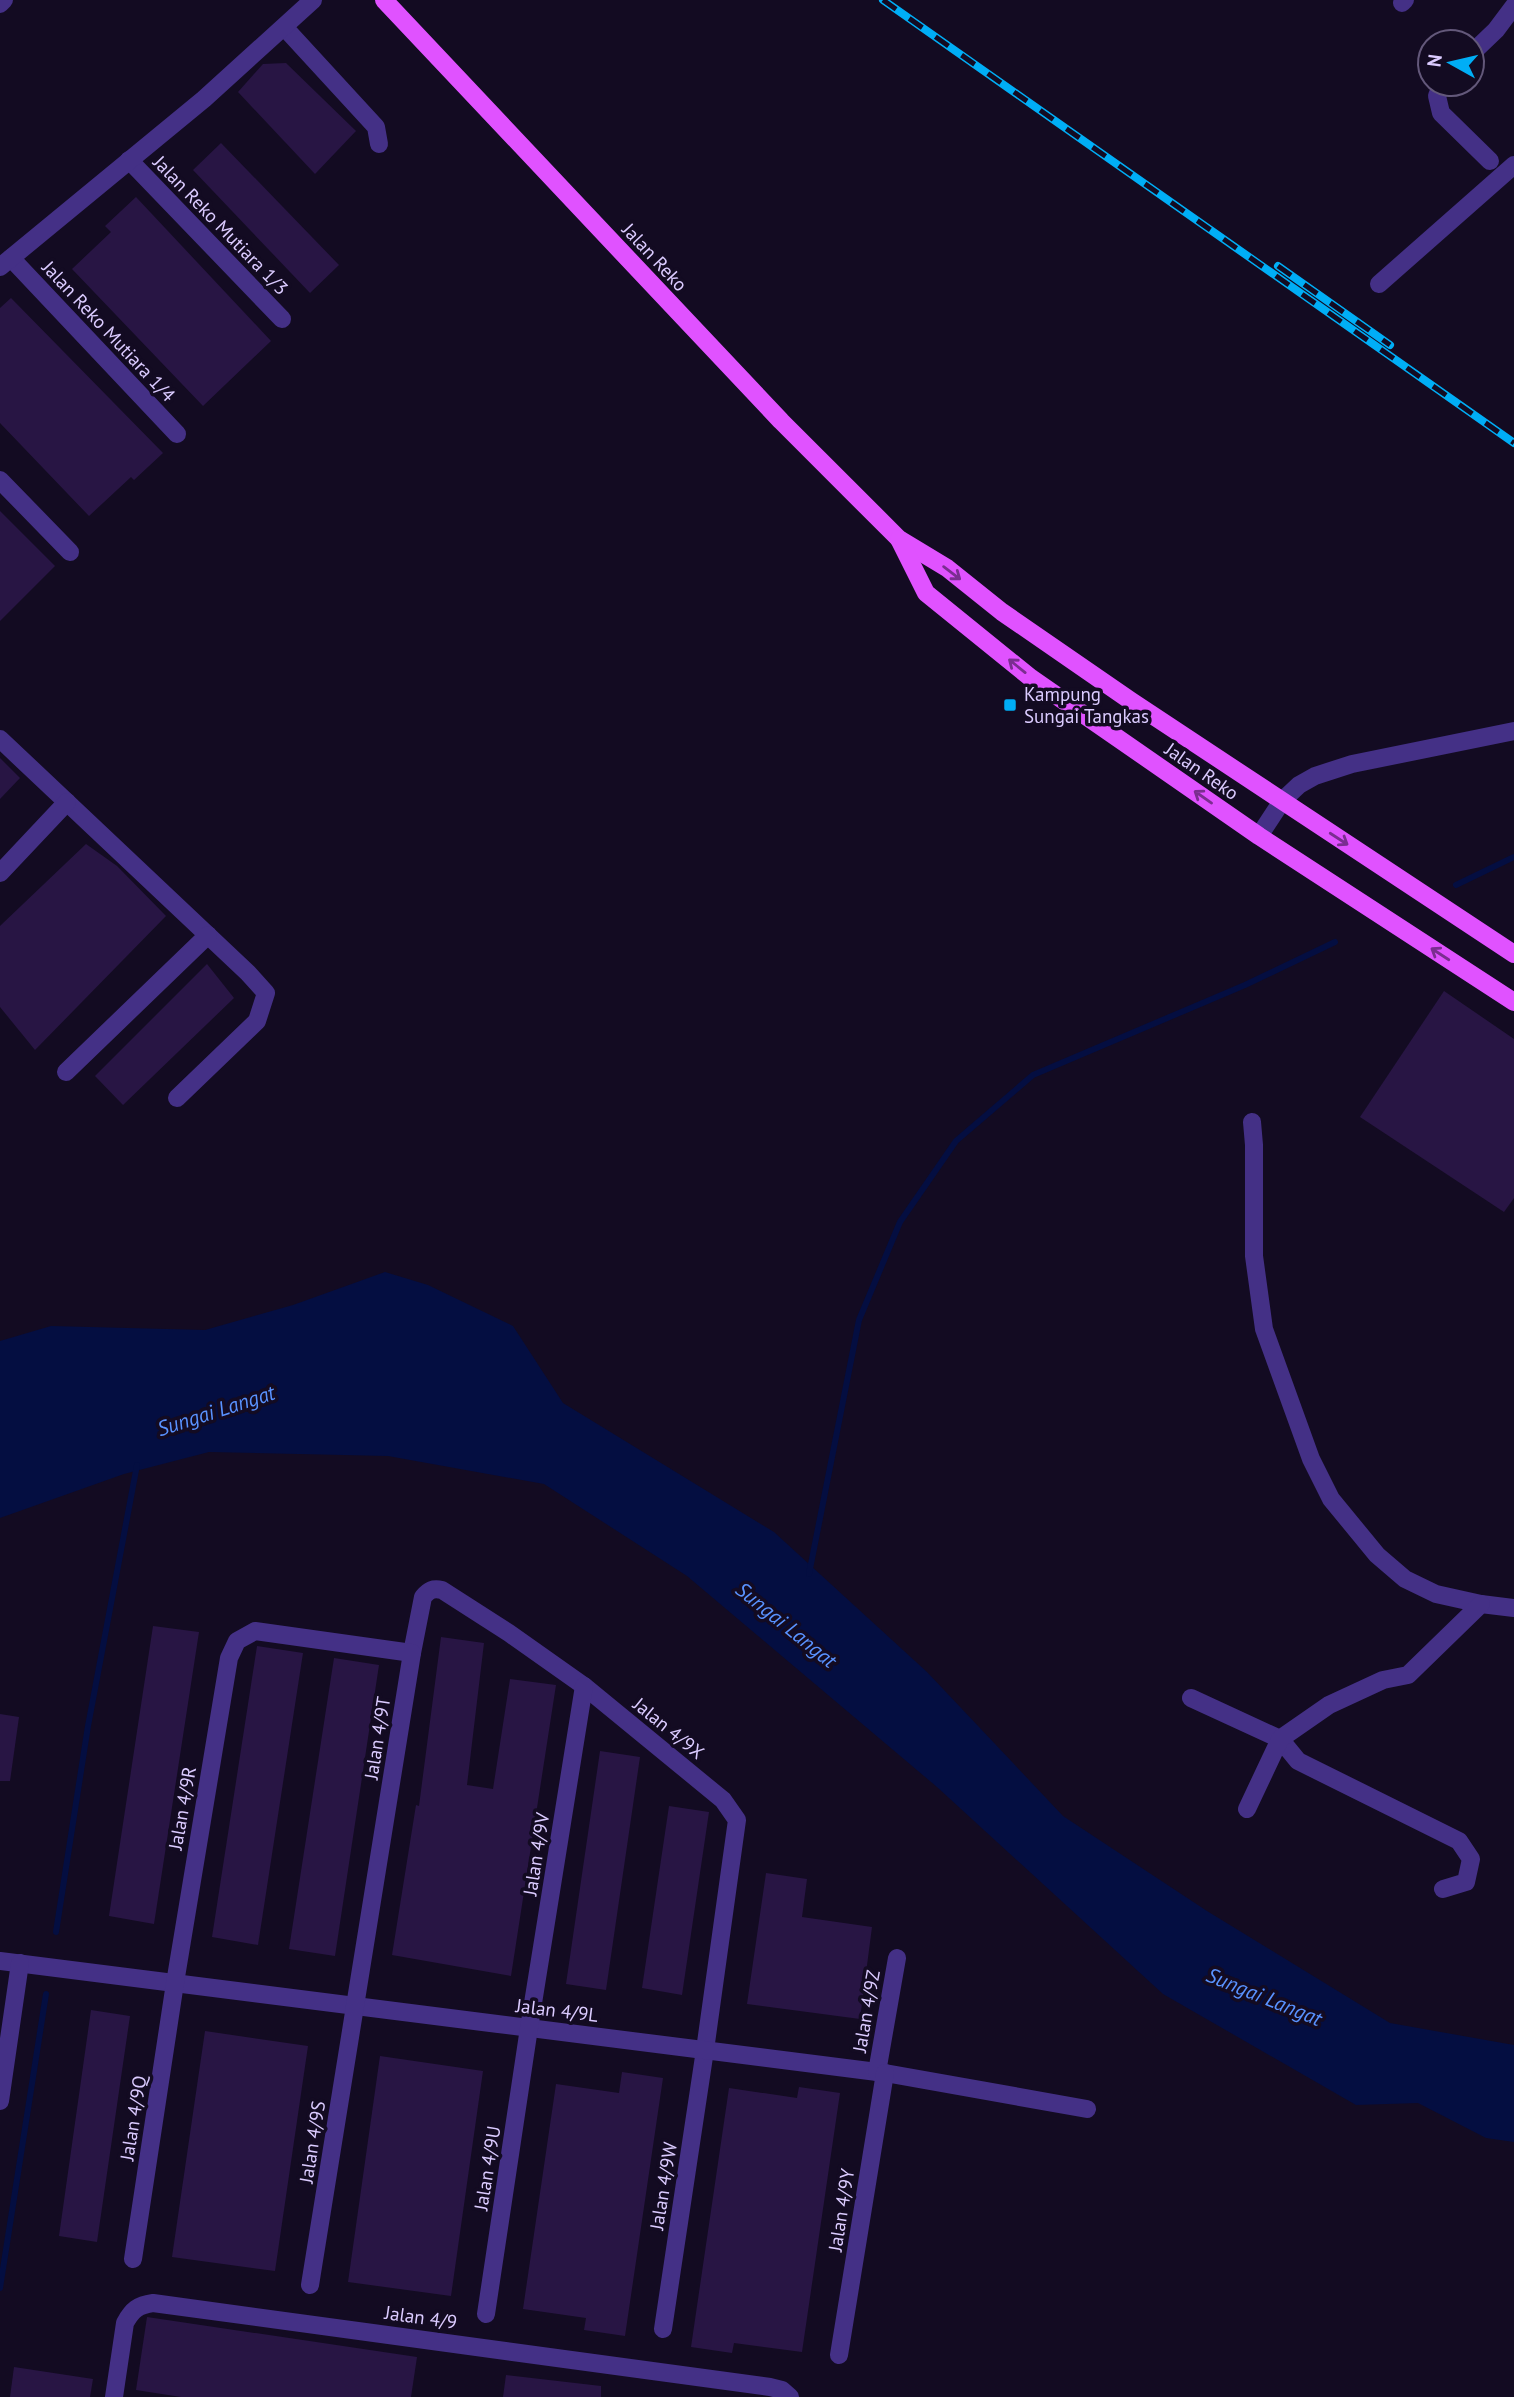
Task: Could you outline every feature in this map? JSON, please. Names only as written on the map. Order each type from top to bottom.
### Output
[{"type":"main road","name":"Jalan Reko","points":[[384,0],[781,421],[899,539],[947,568],[1002,612],[1130,701],[1514,954]]},
{"type":"main road","name":"Jalan Reko","points":[[899,539],[926,593],[1031,678],[1259,836],[1514,1002]]},
{"type":"street","points":[[0,4],[4,0]]},
{"type":"street","points":[[5,262],[204,99],[313,0]]},
{"type":"street","points":[[1486,40],[1514,6]]},
{"type":"street","points":[[285,28],[376,127],[379,144]]},
{"type":"street","points":[[1437,98],[1441,113],[1490,160]]},
{"type":"street","name":"Jalan Reko Mutiara 1/3","points":[[129,160],[282,319]]},
{"type":"street","points":[[1379,284],[1514,165]]},
{"type":"street","name":"Jalan Reko Mutiara 1/4","points":[[5,262],[177,434]]},
{"type":"street","points":[[0,480],[70,552]]},
{"type":"street","points":[[1259,836],[1282,802],[1298,785],[1332,769],[1514,731]]},
{"type":"street","points":[[0,739],[266,993],[257,1021],[177,1098]]},
{"type":"street","points":[[0,873],[67,802]]},
{"type":"street","points":[[66,1072],[208,935]]},
{"type":"street","points":[[1252,1122],[1254,1256],[1264,1329],[1311,1459],[1331,1499],[1377,1555],[1405,1579],[1436,1594],[1514,1608]]},
{"type":"street","name":"Jalan 4/9X","points":[[412,1653],[423,1597],[435,1588],[442,1590],[584,1686],[723,1800],[737,1821],[705,2050]]},
{"type":"street","points":[[1247,1809],[1280,1740],[1329,1705],[1383,1680],[1408,1675],[1480,1604]]},
{"type":"street","name":"Jalan 4/9R","points":[[175,1983],[229,1658],[237,1641],[255,1631],[412,1653]]},
{"type":"street","name":"Jalan 4/9T","points":[[355,2006],[412,1653]]},
{"type":"street","name":"Jalan 4/9V","points":[[529,2028],[584,1686]]},
{"type":"street","points":[[1191,1698],[1280,1740],[1298,1761],[1459,1841],[1471,1859],[1466,1882],[1443,1889]]},
{"type":"street","name":"Jalan 4/9Z","points":[[881,2072],[897,1958]]},
{"type":"street","name":"Jalan 4/9L","points":[[0,1961],[881,2072],[1087,2109]]},
{"type":"street","points":[[0,2101],[20,1964]]},
{"type":"street","name":"Jalan 4/9Q","points":[[133,2259],[175,1983]]},
{"type":"street","name":"Jalan 4/9S","points":[[310,2285],[355,2006]]},
{"type":"street","name":"Jalan 4/9U","points":[[486,2314],[529,2028]]},
{"type":"street","name":"Jalan 4/9W","points":[[663,2329],[705,2050]]},
{"type":"street","name":"Jalan 4/9Y","points":[[839,2355],[881,2072]]},
{"type":"street","name":"Jalan 4/9","points":[[114,2397],[125,2323],[139,2305],[153,2303],[770,2387],[782,2390],[790,2397]]},
{"type":"water","name":"Sungai Langat","points":[[385,1272],[428,1285],[513,1326],[563,1403],[774,1532],[927,1672],[1063,1816],[1207,1911],[1390,2023],[1514,2045],[1514,2142],[1486,2138],[1418,2103],[1356,2105],[1163,1994],[937,1787],[687,1576],[544,1484],[388,1456],[209,1452],[124,1474],[0,1518],[0,1341],[51,1326],[205,1330],[293,1305]]},
{"type":"building","points":[[286,63],[356,131],[315,174],[238,92],[263,64]]},
{"type":"building","points":[[221,143],[339,265],[310,293],[193,170]]},
{"type":"building","points":[[136,197],[271,341],[203,406],[72,269],[111,232],[105,226]]},
{"type":"building","points":[[11,298],[163,453],[134,480],[131,477],[89,516],[0,423],[0,308]]},
{"type":"building","points":[[0,511],[55,566],[0,621]]},
{"type":"building","points":[[0,758],[20,778],[0,799]]},
{"type":"building","points":[[86,844],[117,866],[166,916],[35,1050],[0,1007],[0,926]]},
{"type":"building","points":[[207,964],[234,998],[123,1105],[95,1076]]},
{"type":"building","points":[[1444,991],[1514,1039],[1514,1198],[1504,1212],[1360,1117]]},
{"type":"building","points":[[153,1626],[199,1632],[154,1924],[109,1916]]},
{"type":"building","points":[[441,1637],[484,1643],[467,1785],[493,1789],[510,1679],[556,1685],[511,1976],[392,1955],[416,1805],[419,1806]]},
{"type":"building","points":[[257,1646],[303,1653],[258,1945],[212,1937]]},
{"type":"building","points":[[334,1658],[379,1665],[335,1956],[289,1949]]},
{"type":"building","points":[[0,1714],[19,1717],[10,1781],[0,1781]]},
{"type":"building","points":[[600,1751],[640,1757],[606,1990],[566,1984]]},
{"type":"building","points":[[669,1806],[709,1812],[682,1995],[642,1988]]},
{"type":"building","points":[[766,1873],[807,1879],[802,1917],[872,1927],[860,2019],[747,2004]]},
{"type":"building","points":[[91,2010],[130,2016],[97,2242],[59,2236]]},
{"type":"building","points":[[205,2031],[308,2046],[275,2271],[172,2257]]},
{"type":"building","points":[[380,2056],[483,2071],[451,2296],[348,2282]]},
{"type":"building","points":[[622,2072],[663,2078],[625,2336],[584,2330],[586,2318],[523,2309],[556,2084],[619,2093]]},
{"type":"building","points":[[799,2087],[840,2093],[802,2352],[734,2343],[732,2353],[691,2347],[729,2088],[797,2098]]},
{"type":"building","points":[[147,2317],[417,2357],[411,2397],[181,2397],[136,2390]]},
{"type":"building","points":[[14,2367],[93,2379],[90,2397],[10,2397]]},
{"type":"building","points":[[506,2375],[601,2386],[601,2397],[503,2397]]},
{"type":"waterway","points":[[1456,885],[1514,857]]},
{"type":"waterway","points":[[809,1574],[859,1320],[900,1222],[956,1141],[1033,1075],[1245,985],[1335,942]]},
{"type":"waterway","points":[[56,1932],[88,1726],[137,1465]]},
{"type":"waterway","points":[[0,2288],[46,1994]]},
{"type":"railway","points":[[883,0],[1514,443]]},
{"type":"railway","points":[[1278,266],[1390,345]]},
{"type":"place","name":"Kampung Sungai Tangkas","points":[[1010,705]]}]
